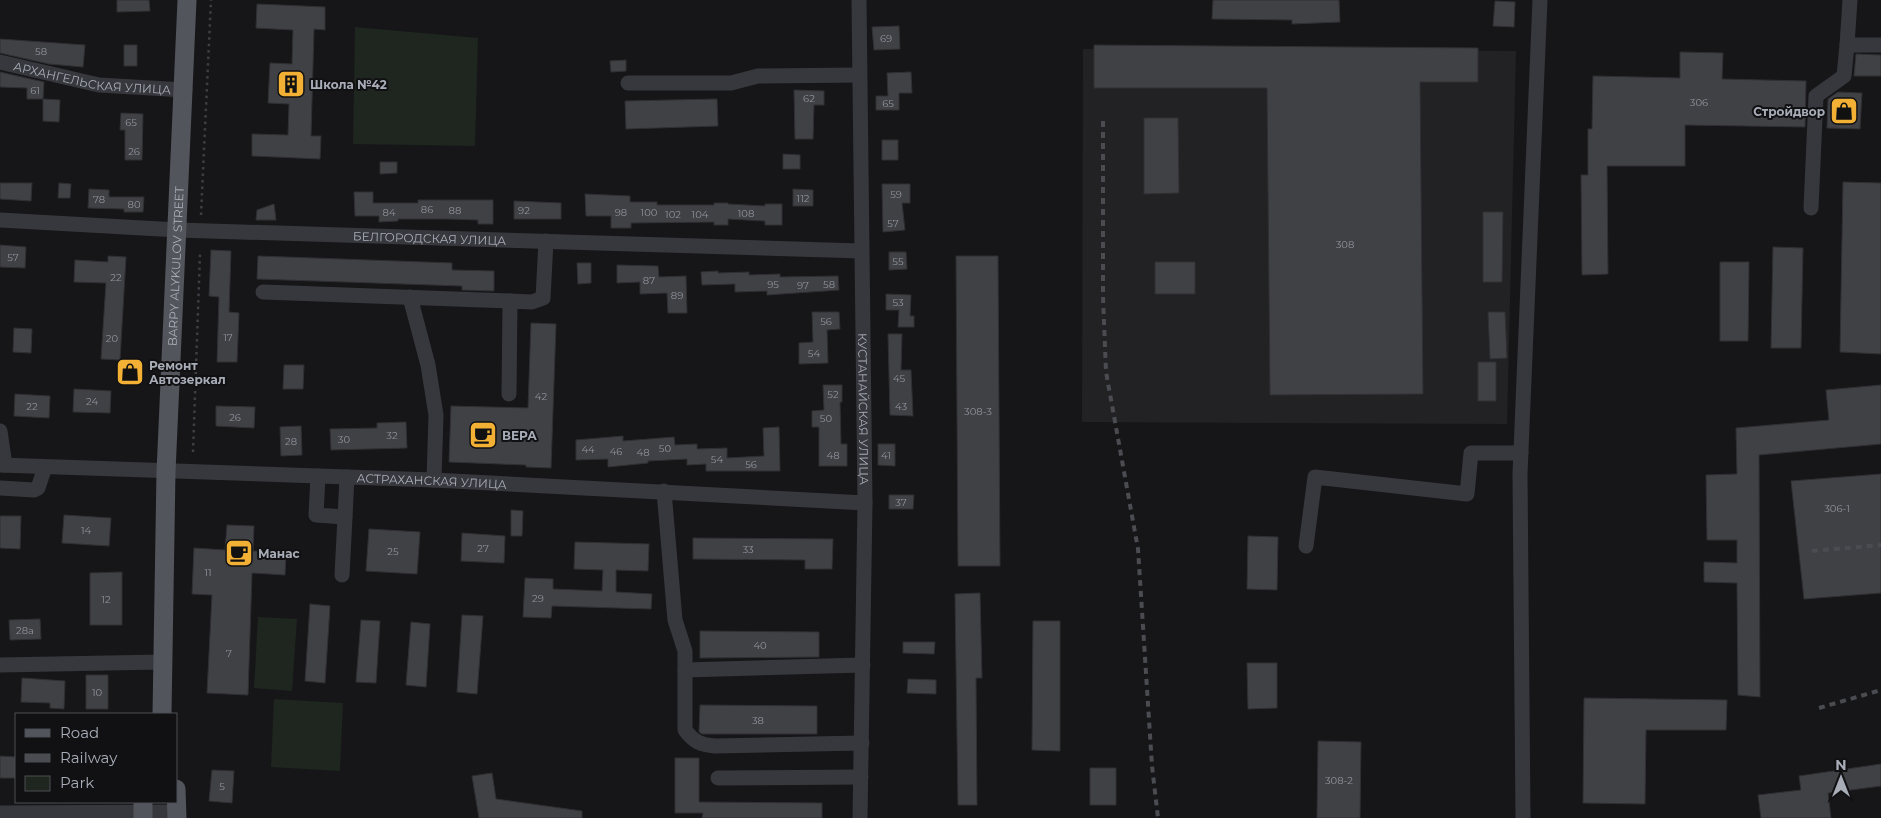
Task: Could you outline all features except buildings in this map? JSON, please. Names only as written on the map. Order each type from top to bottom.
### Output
[{"type":"main road","name":"BARPY ALYKULOV STREET","points":[[161,713],[166,472],[188,0]]},
{"type":"street","name":"КУСТАНАЙСКАЯ УЛИЦА","points":[[859,0],[860,251],[865,503],[860,818]]},
{"type":"street","points":[[1523,818],[1521,453],[1540,0]]},
{"type":"street","points":[[1811,208],[1816,96],[1844,76],[1850,0]]},
{"type":"street","points":[[1847,45],[1881,45]]},
{"type":"street","name":"АРХАНГЕЛЬСКАЯ УЛИЦА","points":[[0,62],[99,85],[185,90]]},
{"type":"street","points":[[628,83],[731,84],[758,76],[860,75]]},
{"type":"street","name":"БЕЛГОРОДСКАЯ УЛИЦА","points":[[0,220],[178,230],[860,251]]},
{"type":"street","points":[[263,292],[532,302],[543,298],[546,241]]},
{"type":"street","points":[[410,297],[428,366],[436,415],[434,480]]},
{"type":"street","points":[[509,394],[510,301]]},
{"type":"street","points":[[0,432],[2,465]]},
{"type":"street","points":[[1306,546],[1315,477],[1467,494],[1471,453],[1521,453]]},
{"type":"street","name":"АСТРАХАНСКАЯ УЛИЦА","points":[[2,465],[434,480],[865,503]]},
{"type":"street","points":[[0,488],[34,490],[38,488],[45,467]]},
{"type":"street","points":[[318,476],[316,516],[345,517]]},
{"type":"street","points":[[342,576],[347,477]]},
{"type":"street","points":[[664,491],[676,620],[685,650],[685,730],[692,739],[702,745],[862,743]]},
{"type":"street","points":[[0,664],[162,662]]},
{"type":"street","points":[[685,670],[862,665]]},
{"type":"street","points":[[718,778],[861,778]]},
{"type":"street","points":[[0,813],[143,810],[177,815]]},
{"type":"path","points":[[201,215],[211,0]]},
{"type":"path","points":[[193,452],[200,254]]},
{"type":"shaded area","points":[[1083,49],[1516,51],[1507,424],[1082,422]]},
{"type":"green space","points":[[355,27],[478,38],[475,146],[353,144]]},
{"type":"green space","points":[[258,617],[297,619],[292,691],[254,688]]},
{"type":"green space","points":[[274,699],[343,703],[340,771],[271,767]]},
{"type":"railway","points":[[1103,121],[1103,297],[1106,372],[1138,549],[1152,766],[1158,818]]},
{"type":"railway","points":[[1812,551],[1881,545]]},
{"type":"railway","points":[[1819,708],[1881,690]]},
{"type":"place","name":"Школа №42","points":[[291,84]]},
{"type":"place","name":"Стройдвор","points":[[1844,111]]},
{"type":"place","name":"Ремонт Автозеркал","points":[[130,372]]},
{"type":"place","name":"ВЕРА","points":[[483,435]]},
{"type":"place","name":"Манас","points":[[239,553]]}]
